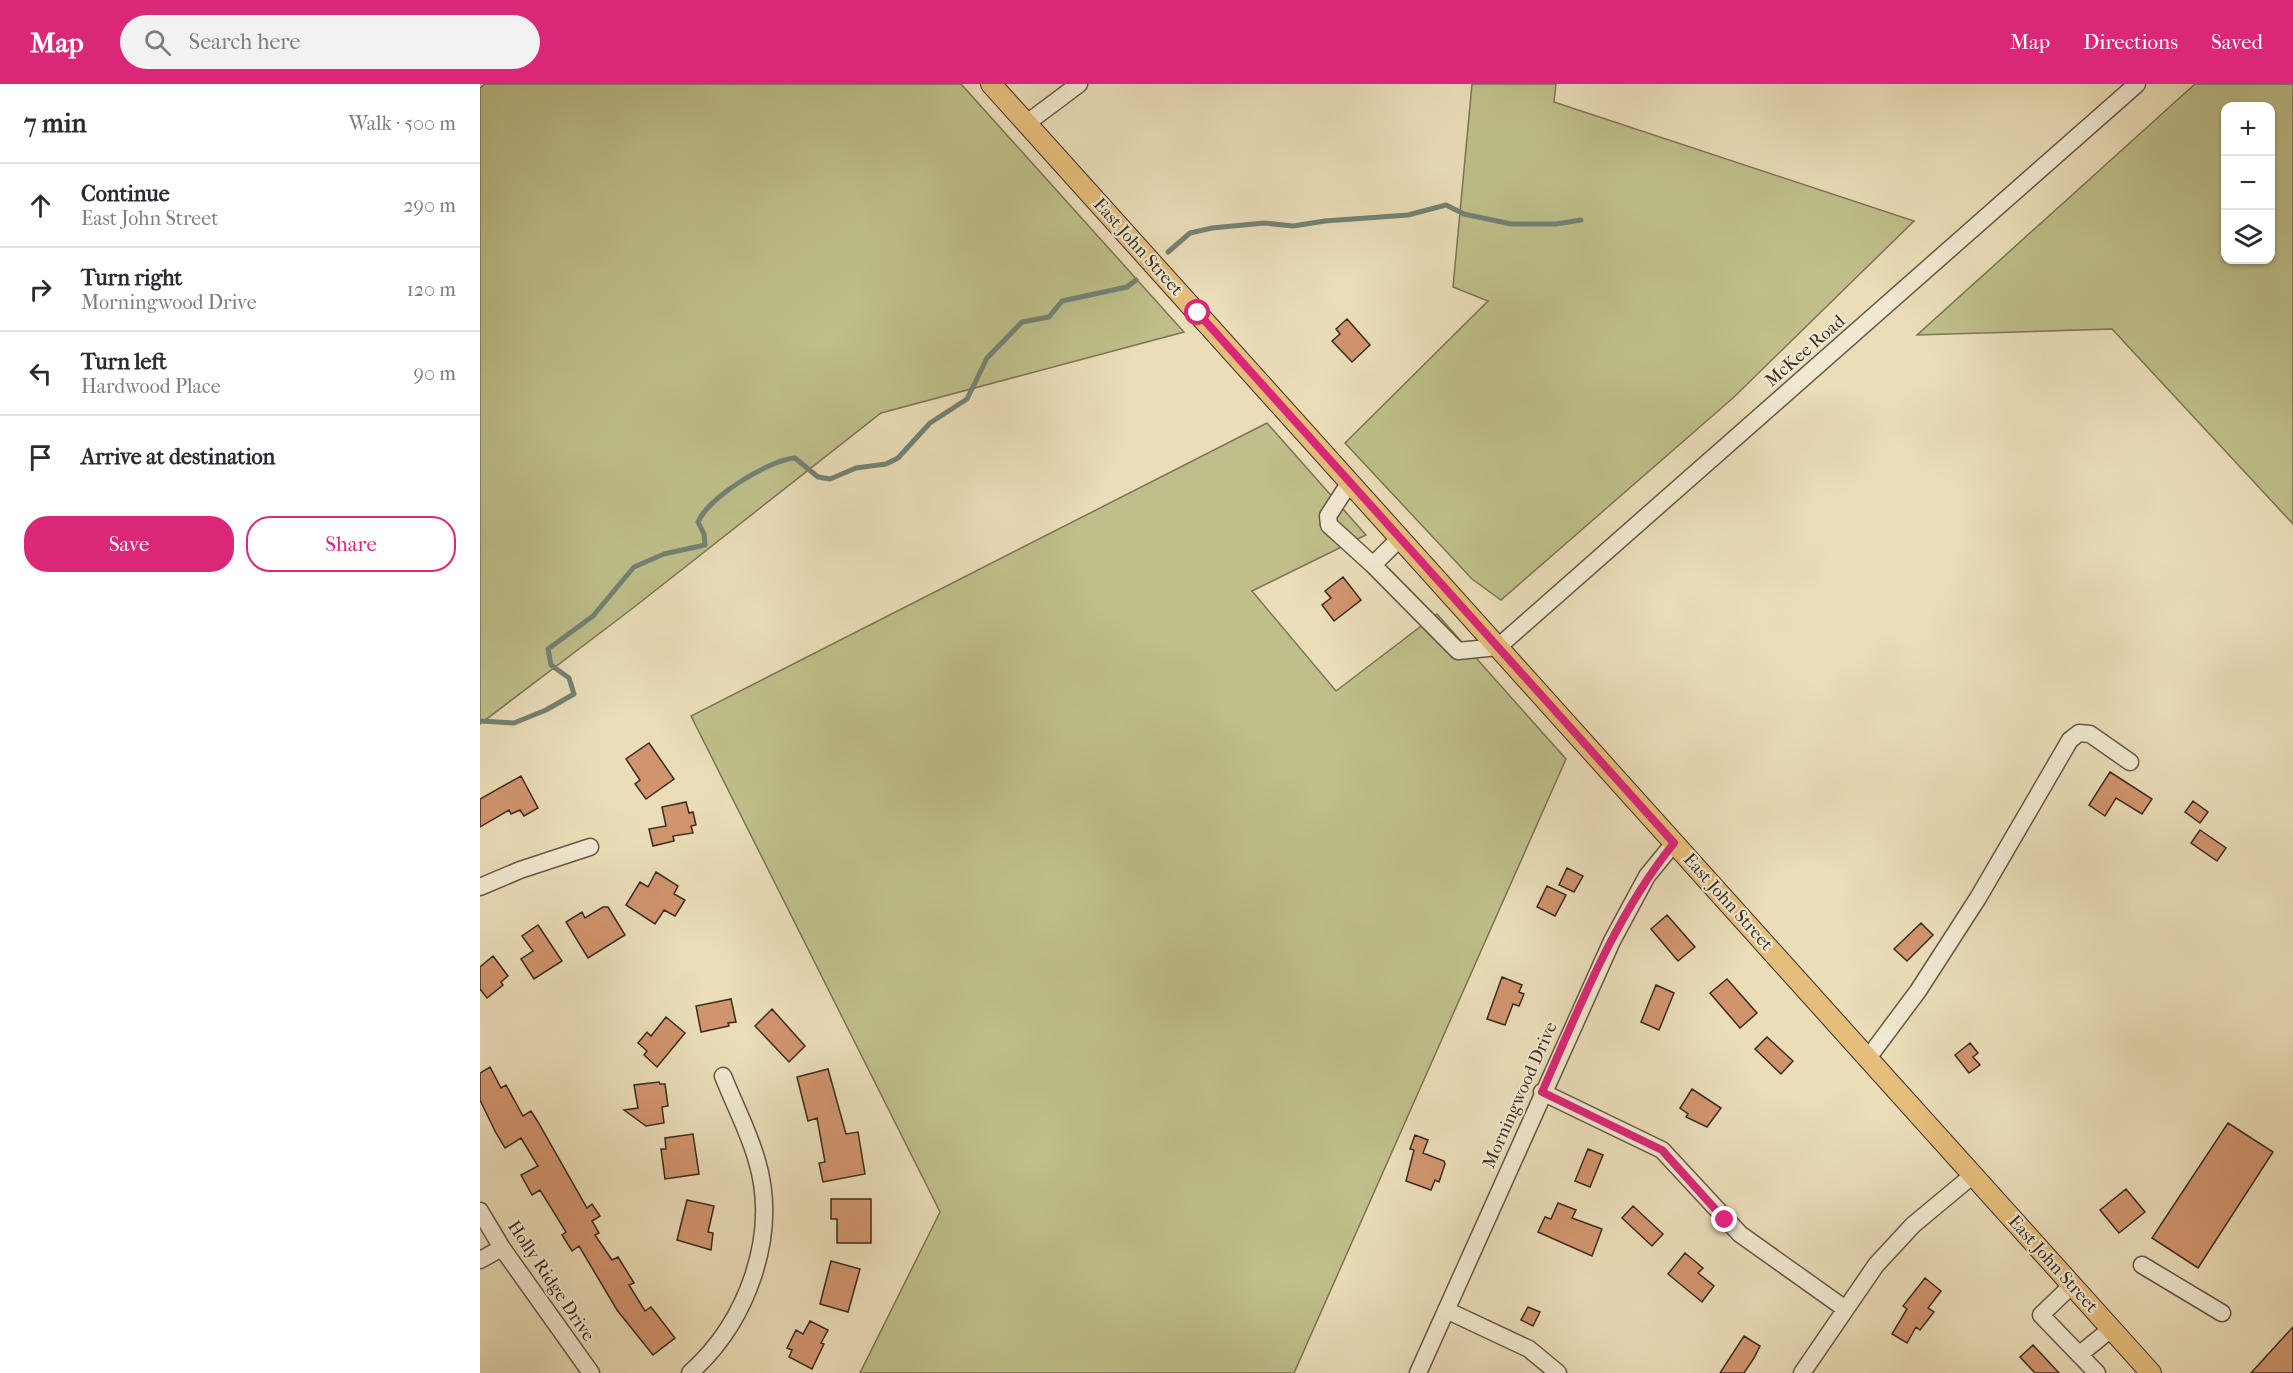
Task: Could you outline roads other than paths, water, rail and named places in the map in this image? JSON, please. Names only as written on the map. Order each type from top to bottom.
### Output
[{"type":"main road","name":"East John Street","points":[[992,84],[2151,1373]]},
{"type":"street","points":[[1027,123],[1079,84]]},
{"type":"street","name":"McKee Road","points":[[1498,647],[2137,84]]},
{"type":"street","points":[[1350,482],[1328,516],[1329,525],[1372,564],[1458,651],[1498,647]]},
{"type":"street","points":[[1372,564],[1399,539]]},
{"type":"street","points":[[1868,1058],[1918,991],[1978,898],[2070,740],[2079,733],[2090,734],[2130,762]]},
{"type":"street","name":"Morningwood Drive","points":[[1418,1373],[1542,1092],[1612,941],[1647,876],[1674,843]]},
{"type":"street","points":[[480,887],[520,870],[590,847]]},
{"type":"street","points":[[690,1373],[735,1321],[756,1270],[764,1216],[758,1162],[723,1076]]},
{"type":"street","points":[[1542,1092],[1662,1150],[1740,1234],[1844,1308]]},
{"type":"street","points":[[1802,1373],[1844,1308],[1876,1265],[1913,1225],[1973,1175]]},
{"type":"street","name":"Holly Ridge Drive","points":[[480,1211],[502,1248],[591,1373]]},
{"type":"street","points":[[480,1260],[502,1248]]},
{"type":"street","points":[[2142,1265],[2222,1313]]},
{"type":"street","points":[[2072,1285],[2040,1315],[2097,1373]]},
{"type":"street","points":[[1446,1310],[1529,1349],[1558,1373]]},
{"type":"street","points":[[2080,1354],[2111,1329]]},
{"type":"waterway","points":[[1168,252],[1190,233],[1212,228],[1264,223],[1293,226],[1325,221],[1408,215],[1446,205],[1464,214],[1511,224],[1556,224],[1581,220]]},
{"type":"waterway","points":[[480,721],[514,723],[546,710],[574,694],[569,678],[551,665],[548,649],[593,616],[634,567],[664,554],[705,545],[704,534],[698,522],[714,502],[740,482],[770,465],[795,458],[818,477],[830,479],[856,468],[886,464],[898,458],[930,423],[967,399],[987,358],[1022,322],[1049,317],[1062,301],[1127,287],[1136,280]]}]
